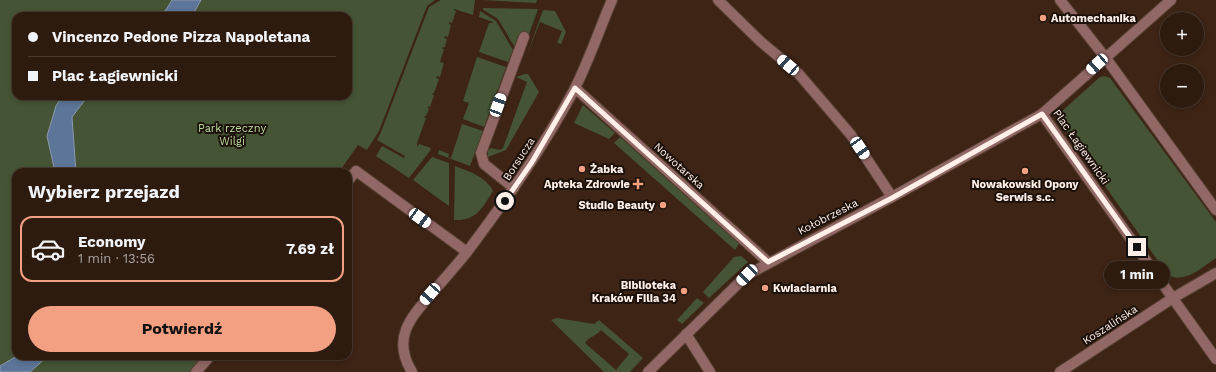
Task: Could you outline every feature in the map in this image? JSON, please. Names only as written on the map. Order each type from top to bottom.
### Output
[{"type":"street","name":"Borsucza","points":[[412,372],[404,360],[403,341],[406,327],[413,314],[467,252],[532,162],[575,88],[612,0]]},
{"type":"street","points":[[718,0],[760,41],[798,73],[851,135],[892,198]]},
{"type":"street","points":[[1060,0],[1105,57],[1216,210]]},
{"type":"street","name":"Plac Łagiewnicki","points":[[1171,0],[1042,114],[1216,359]]},
{"type":"street","points":[[514,188],[484,164],[481,153],[524,38]]},
{"type":"street","name":"Nowotarska","points":[[575,88],[768,262]]},
{"type":"street","name":"Kołobrzeska","points":[[648,372],[747,275],[768,262],[892,198],[1042,114]]},
{"type":"street","points":[[352,176],[356,171],[467,252]]},
{"type":"street","points":[[1173,298],[1216,273]]},
{"type":"street","name":"Koszalińska","points":[[1060,372],[1173,298]]},
{"type":"street","points":[[686,334],[710,372]]},
{"type":"street","points":[[196,372],[206,360]]},
{"type":"green space","points":[[0,0],[172,0],[163,12],[12,12],[12,100],[60,100],[56,107],[47,136],[54,168],[12,168],[12,359],[0,366]]},
{"type":"green space","name":"Park rzeczny Wilgi","points":[[201,0],[435,0],[427,6],[379,131],[367,150],[358,145],[342,168],[76,168],[72,117],[85,100],[352,100],[352,12],[194,12]]},
{"type":"green space","points":[[441,0],[475,0],[473,15],[454,9],[456,11],[452,23],[449,22],[451,25],[448,37],[445,36],[444,38],[447,39],[445,47],[441,48],[444,49],[440,62],[444,63],[440,77],[437,76],[436,78],[439,79],[434,93],[431,94],[434,95],[430,107],[427,106],[429,109],[426,116],[423,117],[426,118],[417,143],[417,147],[419,144],[431,148],[409,178],[376,156],[382,146],[404,158],[405,156],[377,140],[429,7]]},
{"type":"green space","points":[[482,0],[537,0],[536,3]]},
{"type":"green space","points":[[482,9],[538,9],[528,37],[519,34],[514,46],[498,19]]},
{"type":"green space","points":[[543,10],[555,11],[566,32],[561,44],[557,43],[562,31],[540,22],[527,55]]},
{"type":"green space","points":[[480,11],[496,21],[513,50],[508,62],[479,52],[489,23],[493,22],[479,17]]},
{"type":"green space","points":[[477,57],[506,67],[484,127],[463,119],[469,103],[463,101]]},
{"type":"green space","points":[[528,74],[539,92],[506,150],[488,157],[488,150],[491,148],[500,150],[503,148],[527,82],[516,77]]},
{"type":"green space","points":[[1105,76],[1110,78],[1216,222],[1216,258],[1194,273],[1181,277],[1168,275],[1059,121],[1061,112],[1100,77]]},
{"type":"green space","points":[[583,105],[615,133],[609,139],[574,123]]},
{"type":"green space","points":[[462,124],[483,131],[470,166],[438,154],[439,150],[449,154],[448,157],[451,158]]},
{"type":"green space","points":[[620,137],[739,244],[735,250],[614,143]]},
{"type":"green space","points":[[432,157],[449,163],[449,206],[413,180]]},
{"type":"green space","points":[[455,166],[481,178],[493,191],[486,203],[474,216],[462,220],[454,220]]},
{"type":"green space","points":[[741,256],[748,262],[709,298],[703,292],[734,257]]},
{"type":"green space","points":[[697,298],[704,303],[682,324],[677,320]]},
{"type":"green space","points":[[557,318],[594,324],[599,320],[643,358],[630,372],[604,372],[551,320]],"holes":[[[601,330],[629,354],[616,370],[585,343],[588,339]]]},
{"type":"green space","points":[[44,360],[200,360],[190,372],[30,372]]},
{"type":"water","points":[[172,0],[201,0],[194,12],[163,12]]},
{"type":"water","points":[[60,100],[85,100],[72,117],[76,168],[54,168],[47,136],[56,106]]},
{"type":"water","points":[[12,359],[44,360],[30,372],[0,372],[0,366]]},
{"type":"place","name":"Automechanika","points":[[1043,18]]},
{"type":"place","name":"Żabka","points":[[582,169]]},
{"type":"place","name":"Nowakowski Opony Serwis s.c.","points":[[1025,171]]},
{"type":"place","name":"Apteka Zdrowie","points":[[638,184]]},
{"type":"place","name":"Studio Beauty","points":[[663,205]]},
{"type":"place","name":"Kwiaciarnia","points":[[765,288]]},
{"type":"place","name":"Biblioteka Kraków Filia 34","points":[[684,291]]},
{"type":"route","points":[[505,201],[532,162],[575,88],[768,262],[892,198],[1042,114],[1137,247]]}]
